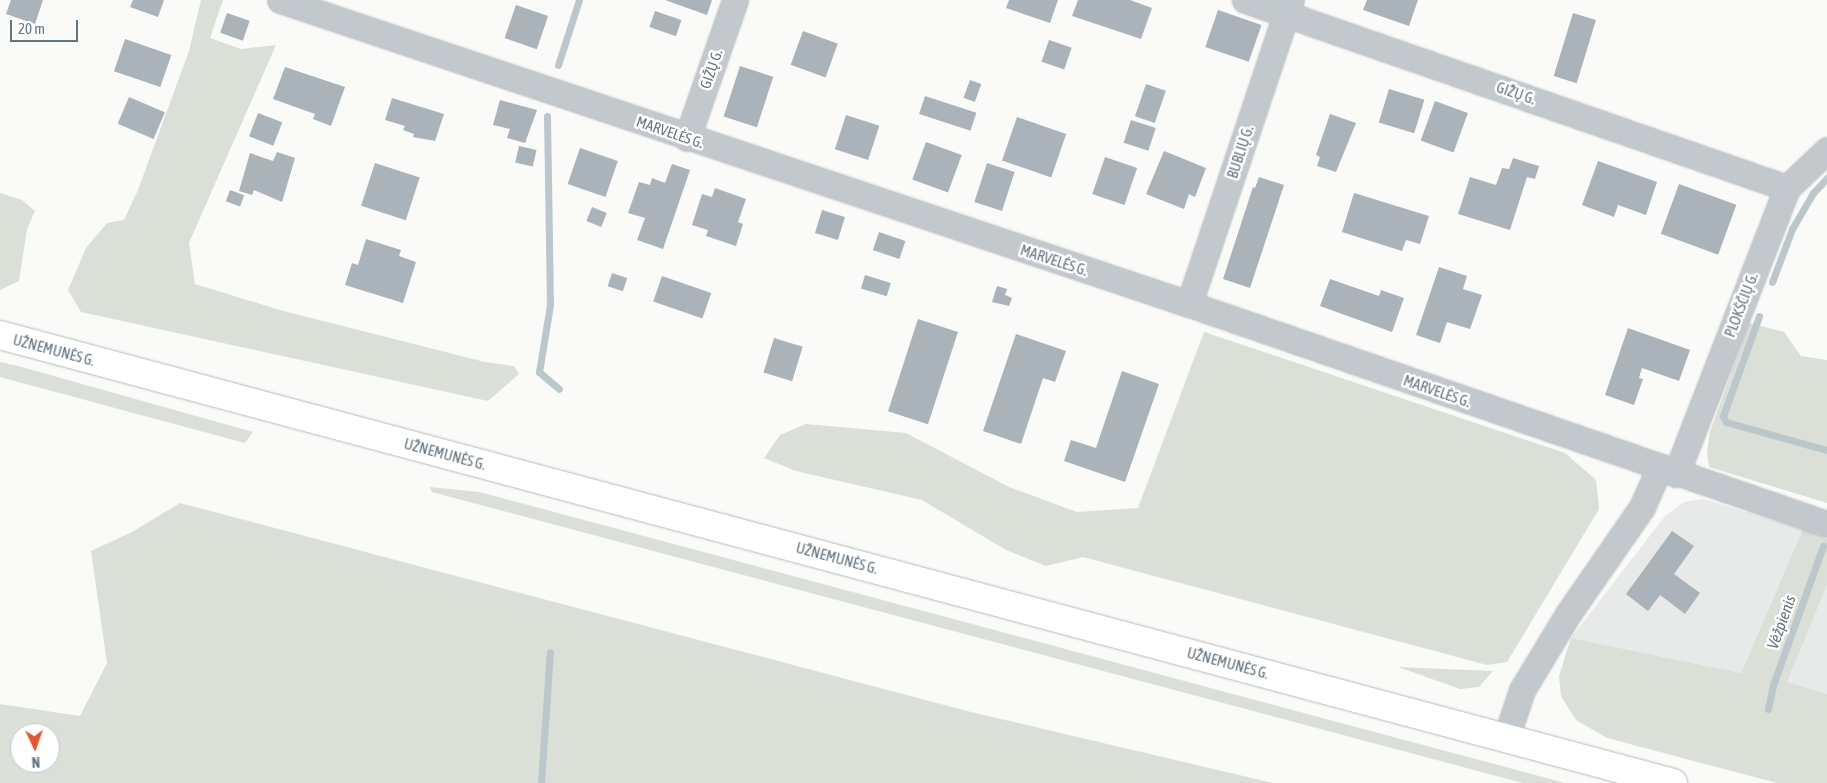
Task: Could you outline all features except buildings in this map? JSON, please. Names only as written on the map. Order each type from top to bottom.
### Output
[{"type":"main road","name":"UŽNEMUNĖS G.","points":[[0,335],[1673,783]]},
{"type":"street","name":"MARVELĖS G.","points":[[280,0],[687,138],[1189,304],[1667,472],[1827,524]]},
{"type":"street","name":"GIŽŲ G.","points":[[687,138],[734,0]]},
{"type":"street","name":"GIŽŲ G.","points":[[1245,0],[1289,7],[1787,188]]},
{"type":"street","name":"BUBLIŲ G.","points":[[1189,304],[1289,7]]},
{"type":"street","name":"PLOKŠČIŲ G.","points":[[1506,738],[1522,690],[1568,614],[1667,472],[1787,188],[1827,150]]},
{"type":"shaded area","points":[[201,0],[223,0],[210,38],[241,49],[276,45],[189,243],[195,284],[283,311],[485,362],[514,366],[519,374],[488,401],[81,312],[68,290],[86,248],[107,223],[124,220],[138,190],[189,51]]},
{"type":"shaded area","points":[[0,193],[22,200],[35,211],[27,229],[19,281],[0,290]]},
{"type":"shaded area","points":[[1749,323],[1784,332],[1801,356],[1827,360],[1827,503],[1709,467],[1707,452],[1710,432]]},
{"type":"shaded area","points":[[1204,332],[1565,453],[1596,480],[1599,509],[1507,662],[1487,665],[1083,557],[1046,566],[1006,550],[922,500],[796,471],[764,458],[780,435],[806,424],[906,433],[1009,487],[1077,512],[1138,508]]},
{"type":"shaded area","points":[[0,362],[253,432],[245,443],[0,377]]},
{"type":"shaded area","points":[[430,487],[479,492],[1565,783],[1523,783],[432,492]]},
{"type":"shaded area","points":[[1703,499],[1803,529],[1741,673],[1571,638],[1665,516],[1684,502]]},
{"type":"shaded area","points":[[180,503],[967,711],[1273,783],[0,783],[0,704],[80,716],[107,663],[91,551],[132,532]]},
{"type":"shaded area","points":[[1803,529],[1827,539],[1827,585],[1787,682],[1827,694],[1827,783],[1777,783],[1607,738],[1576,720],[1561,696],[1559,676],[1571,638],[1741,673]]},
{"type":"shaded area","points":[[1827,585],[1827,694],[1786,682]]},
{"type":"shaded area","points":[[1398,667],[1493,671],[1479,687],[1460,689]]},
{"type":"waterway","points":[[558,65],[579,0]]},
{"type":"waterway","points":[[547,116],[550,305],[539,372],[559,389]]},
{"type":"waterway","points":[[1772,282],[1792,229],[1813,193],[1827,178]]},
{"type":"waterway","points":[[1759,316],[1723,416],[1726,422],[1827,450]]},
{"type":"waterway","name":"Vėžpienis","points":[[1768,709],[1773,685],[1823,546]]},
{"type":"waterway","points":[[541,783],[550,652]]}]
